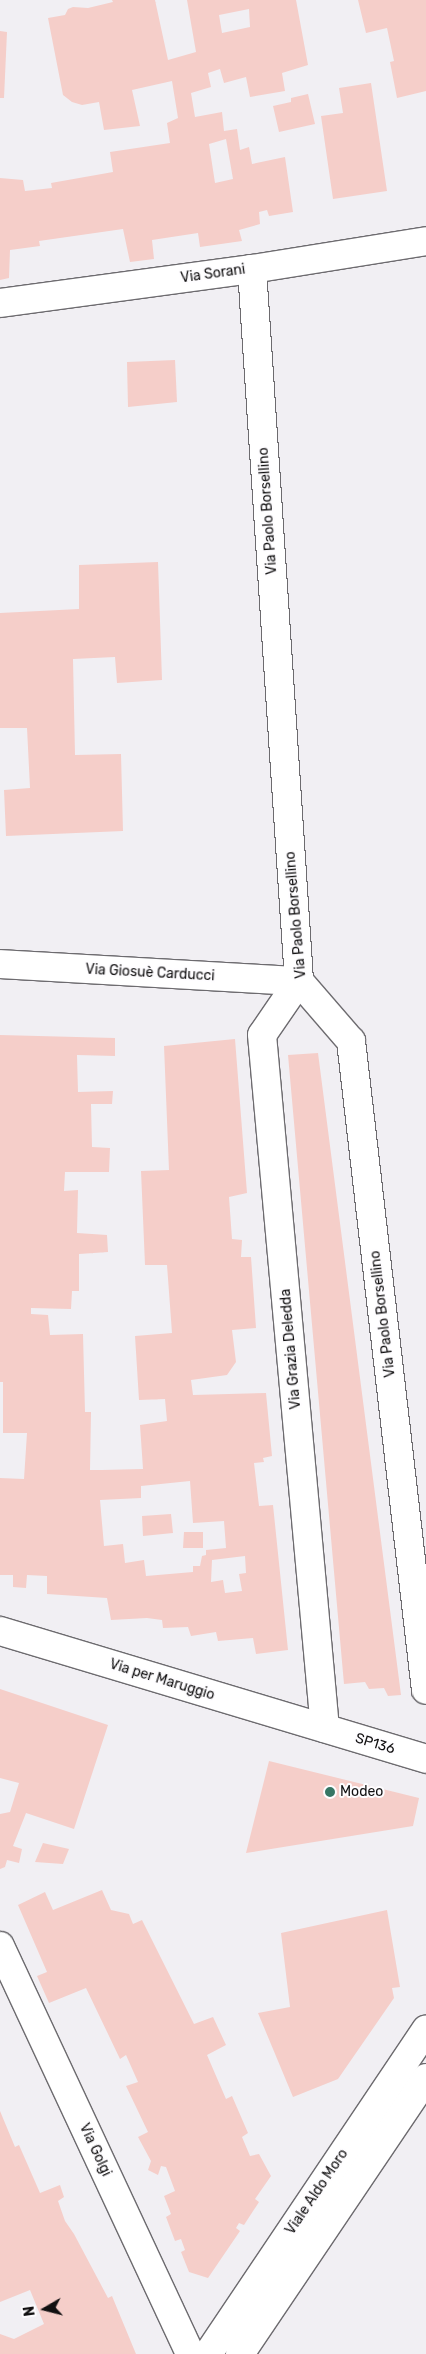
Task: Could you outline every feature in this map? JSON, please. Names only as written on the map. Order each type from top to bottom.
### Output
[{"type":"street","name":"Via Sorani","points":[[0,304],[252,269],[426,241]]},
{"type":"street","name":"Via Paolo Borsellino","points":[[252,269],[299,982],[351,1041],[426,1690]]},
{"type":"street","name":"Via Giosuè Carducci","points":[[0,964],[299,982]]},
{"type":"street","name":"Via Grazia Deledda","points":[[299,982],[262,1035],[325,1728]]},
{"type":"street","name":"Via per Maruggio","points":[[0,1631],[325,1728]]},
{"type":"street","name":"SP136","points":[[325,1728],[426,1759]]},
{"type":"street","name":"Via Golgi","points":[[0,1946],[190,2354]]},
{"type":"street","name":"Viale Aldo Moro","points":[[208,2354],[426,2030]]},
{"type":"street","name":"Viale Aldo Moro","points":[[240,2354],[426,2078]]},
{"type":"building","points":[[112,0],[155,0],[168,60],[196,52],[187,0],[296,0],[308,65],[282,73],[285,91],[250,97],[246,77],[224,83],[220,69],[208,73],[211,87],[191,93],[195,117],[222,112],[224,131],[237,129],[240,150],[249,147],[252,164],[285,157],[293,212],[269,216],[267,210],[259,212],[260,224],[239,230],[242,241],[200,247],[198,233],[152,240],[154,259],[130,262],[123,229],[39,241],[40,246],[10,250],[9,278],[0,280],[0,178],[23,180],[25,191],[52,188],[51,183],[113,172],[110,152],[170,143],[167,123],[178,118],[172,81],[132,90],[140,126],[104,130],[99,102],[82,105],[72,102],[63,95],[48,18],[65,15],[68,9],[73,7],[88,8],[113,2]],"holes":[[[249,9],[250,27],[222,33],[219,15]],[[226,139],[233,179],[215,183],[209,144]]]},
{"type":"building","points":[[358,0],[426,0],[426,91],[397,98],[390,62],[394,61],[387,28],[366,33]]},
{"type":"building","points":[[0,31],[7,32],[4,98],[0,98]]},
{"type":"building","points":[[371,83],[387,191],[333,199],[321,116],[343,113],[339,88]]},
{"type":"building","points":[[308,94],[315,124],[279,132],[273,106],[291,102],[291,98]]},
{"type":"building","points":[[175,360],[177,402],[128,407],[127,362]]},
{"type":"building","points":[[158,562],[162,680],[117,683],[115,657],[73,659],[75,755],[121,754],[123,831],[6,836],[4,790],[30,788],[27,728],[0,728],[0,613],[79,609],[79,565]]},
{"type":"building","points":[[0,1035],[115,1038],[115,1056],[77,1055],[78,1092],[113,1091],[112,1104],[91,1104],[92,1147],[110,1148],[109,1172],[65,1172],[64,1191],[78,1190],[77,1233],[107,1235],[108,1252],[79,1254],[79,1291],[72,1291],[71,1309],[31,1308],[31,1314],[48,1315],[50,1335],[83,1334],[85,1412],[91,1412],[90,1470],[143,1469],[140,1425],[167,1421],[165,1399],[139,1400],[135,1336],[172,1333],[167,1265],[145,1265],[141,1171],[169,1170],[164,1046],[235,1039],[247,1193],[229,1197],[232,1239],[242,1240],[241,1257],[251,1257],[256,1328],[232,1330],[236,1362],[227,1375],[191,1380],[193,1395],[266,1393],[272,1456],[263,1458],[264,1462],[254,1463],[259,1506],[273,1505],[288,1650],[256,1654],[253,1638],[218,1641],[216,1632],[191,1636],[188,1627],[163,1628],[162,1620],[147,1618],[111,1620],[107,1598],[47,1594],[47,1576],[27,1575],[26,1588],[13,1587],[13,1575],[0,1575],[0,1478],[24,1479],[27,1433],[3,1433],[3,1382],[0,1382]],"holes":[[[190,1481],[193,1523],[224,1521],[226,1548],[206,1550],[206,1555],[202,1556],[200,1566],[193,1566],[193,1572],[146,1576],[144,1560],[125,1563],[123,1544],[104,1546],[100,1500],[141,1498],[141,1486]],[[245,1556],[246,1573],[239,1574],[242,1591],[225,1593],[223,1580],[211,1582],[212,1560]]]},
{"type":"building","points":[[318,1053],[401,1695],[388,1696],[384,1688],[369,1689],[365,1682],[344,1684],[288,1055]]},
{"type":"building","points":[[171,1514],[173,1533],[143,1536],[142,1516]]},
{"type":"building","points":[[184,1532],[203,1532],[203,1548],[183,1548]]},
{"type":"building","points":[[0,1689],[108,1725],[74,1829],[26,1813],[13,1846],[22,1849],[19,1863],[7,1860],[5,1867],[0,1869],[0,1814],[10,1812],[19,1783],[0,1778]]},
{"type":"building","points":[[269,1761],[419,1798],[413,1826],[246,1853]]},
{"type":"building","points":[[43,1843],[69,1849],[63,1864],[35,1862]]},
{"type":"building","points":[[102,1890],[111,1910],[129,1914],[133,1924],[142,1920],[194,2024],[213,2017],[226,2045],[207,2055],[226,2099],[232,2096],[248,2133],[242,2137],[250,2156],[259,2154],[271,2176],[255,2199],[259,2202],[244,2225],[239,2223],[236,2228],[240,2231],[208,2278],[189,2272],[181,2252],[185,2250],[181,2239],[175,2241],[166,2217],[171,2214],[164,2196],[175,2191],[166,2167],[161,2166],[158,2175],[148,2170],[151,2161],[138,2137],[148,2132],[126,2086],[138,2082],[126,2055],[120,2059],[86,1988],[49,2003],[37,1976],[47,1972],[18,1905],[45,1892],[53,1910]]},
{"type":"building","points":[[387,1910],[400,1987],[392,1988],[394,1998],[338,2079],[293,2097],[258,2013],[290,2007],[281,1933]]},
{"type":"building","points":[[0,2111],[15,2147],[19,2145],[40,2193],[60,2185],[64,2197],[58,2201],[65,2221],[74,2234],[108,2298],[112,2296],[136,2354],[0,2354],[0,2334],[14,2339],[44,2324],[30,2290],[0,2302]]},
{"type":"place","name":"Modeo","points":[[330,1792]]}]
